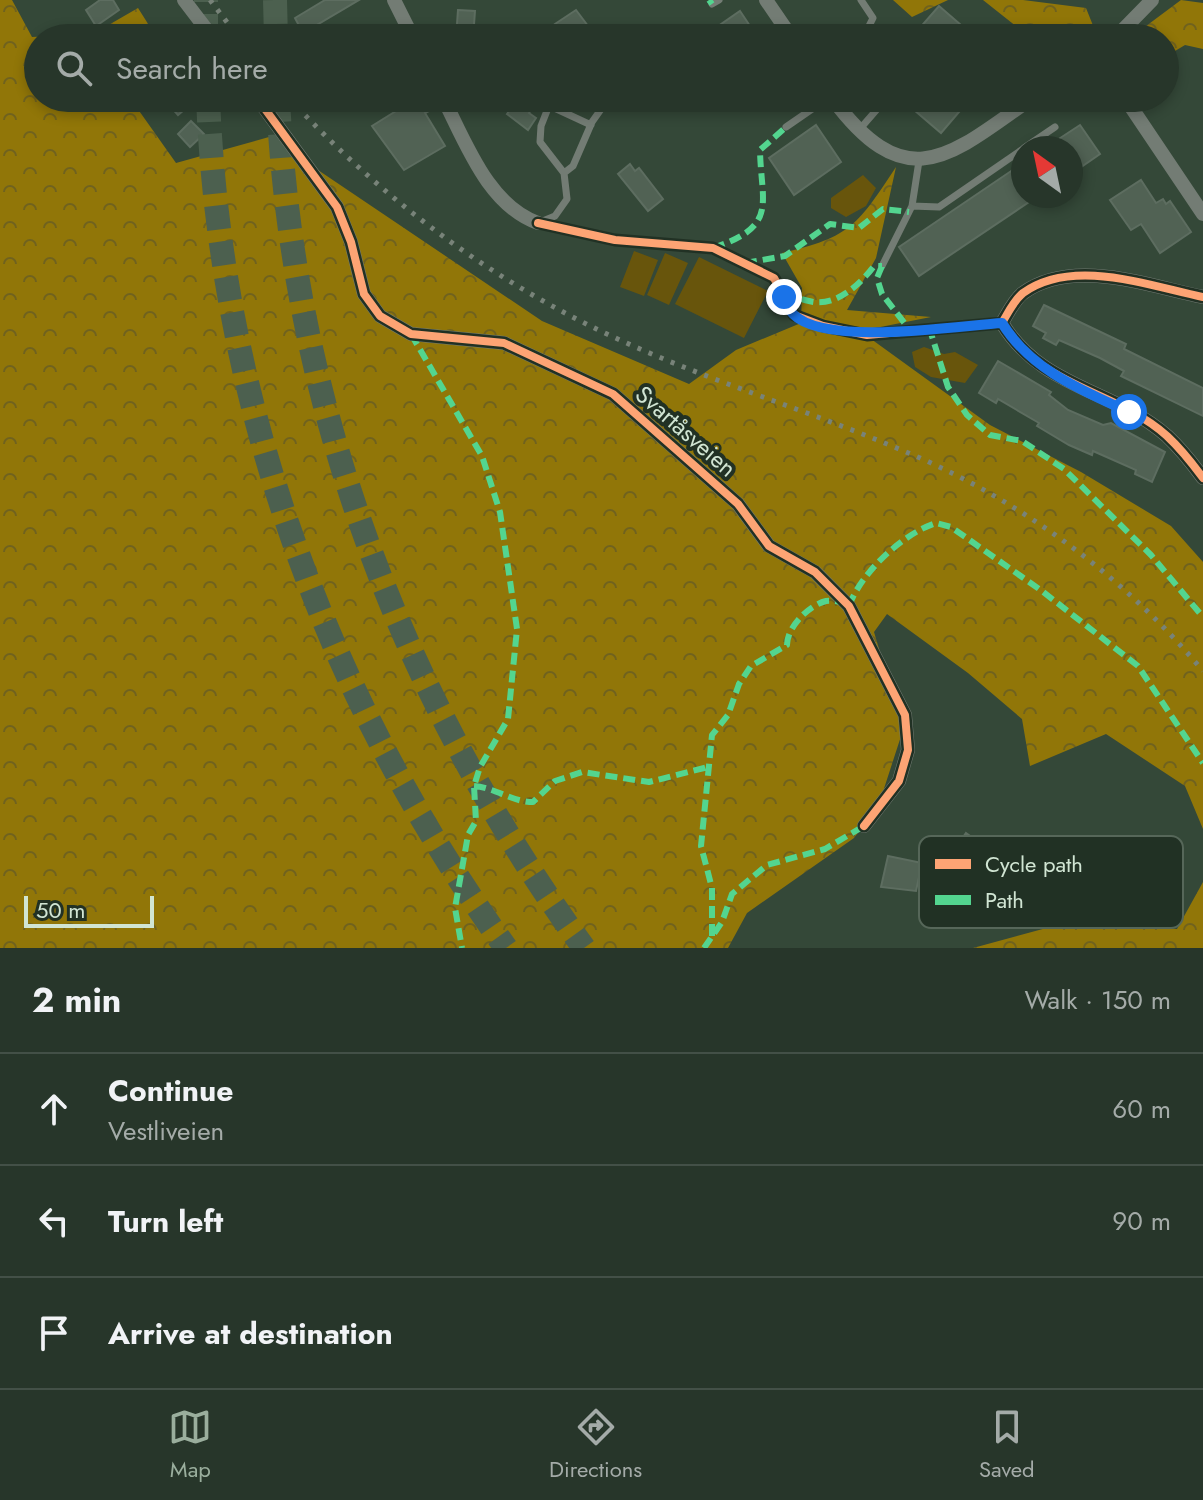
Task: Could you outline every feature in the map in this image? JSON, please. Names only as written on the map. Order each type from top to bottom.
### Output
[{"type":"street","points":[[184,0],[202,24]]},
{"type":"street","points":[[394,0],[406,24]]},
{"type":"street","points":[[766,0],[782,24]]},
{"type":"street","points":[[1129,24],[1152,0]]},
{"type":"street","name":"Svartåsveien","points":[[267,112],[337,207],[351,242],[364,294],[380,316],[411,334],[504,343],[613,394],[738,504],[769,546],[815,572],[849,606],[905,715],[908,750],[899,781],[864,826]]},
{"type":"street","points":[[451,112],[495,193],[516,215],[538,223]]},
{"type":"street","points":[[842,112],[858,131],[878,146],[919,161],[947,155],[1011,112]]},
{"type":"street","points":[[1134,112],[1203,214]]},
{"type":"street","points":[[1203,297],[1080,275],[1041,282],[1020,295],[1002,323],[1013,341],[1036,364],[1166,435],[1203,478]]},
{"type":"lane","points":[[861,0],[873,18],[870,24]]},
{"type":"lane","points":[[538,223],[555,216],[567,199],[564,173],[540,142],[541,126],[547,112]]},
{"type":"lane","points":[[568,112],[591,125]]},
{"type":"lane","points":[[564,173],[581,153],[591,125],[600,112]]},
{"type":"lane","points":[[786,127],[809,112]]},
{"type":"lane","points":[[858,131],[872,112]]},
{"type":"lane","points":[[1042,136],[1055,127]]},
{"type":"lane","points":[[912,206],[939,207],[1011,157]]},
{"type":"lane","points":[[882,266],[912,206],[919,161]]},
{"type":"green space","points":[[0,0],[12,0],[25,24],[24,112],[140,112],[176,163],[269,137],[542,321],[689,384],[736,350],[801,323],[802,288],[782,253],[824,241],[851,225],[862,215],[896,167],[876,258],[847,310],[931,317],[860,331],[990,425],[1081,472],[1171,526],[1203,562],[1203,829],[1185,786],[1106,734],[1030,766],[1022,719],[968,673],[887,614],[874,632],[903,730],[879,804],[854,838],[747,913],[728,948],[0,948]]},
{"type":"green space","points":[[893,0],[948,0],[912,17]]},
{"type":"green space","points":[[983,0],[1023,0],[1086,8],[1092,24],[1013,24]]},
{"type":"green space","points":[[1181,0],[1203,3],[1203,49],[1185,45],[1179,49],[1179,24],[1149,24]]},
{"type":"green space","points":[[138,8],[148,24],[110,24]]},
{"type":"green space","points":[[1203,882],[1203,948],[973,948],[1047,928],[1177,929],[1183,928],[1183,918]]},
{"type":"shaded area","points":[[863,175],[876,188],[866,206],[846,217],[831,208],[831,198]]},
{"type":"shaded area","points":[[634,251],[658,260],[644,296],[620,287]]},
{"type":"shaded area","points":[[665,253],[688,263],[669,305],[647,295]]},
{"type":"shaded area","points":[[699,257],[768,291],[744,338],[675,304]]},
{"type":"shaded area","points":[[924,347],[944,354],[955,352],[978,365],[965,383],[931,377],[915,367],[912,352]]},
{"type":"building","points":[[100,0],[113,0],[119,10],[95,24],[86,10]]},
{"type":"building","points":[[325,0],[359,0],[318,24],[298,24],[295,18]]},
{"type":"building","points":[[939,6],[960,24],[923,24]]},
{"type":"building","points":[[458,10],[475,11],[474,24],[457,24]]},
{"type":"building","points":[[576,10],[586,24],[555,24]]},
{"type":"building","points":[[740,11],[749,24],[721,24]]},
{"type":"building","points":[[394,112],[427,112],[445,146],[404,170],[372,126]]},
{"type":"building","points":[[530,112],[536,118],[528,130],[507,114]]},
{"type":"building","points":[[916,112],[959,112],[941,133]]},
{"type":"building","points":[[191,121],[204,134],[190,147],[178,134]]},
{"type":"building","points":[[816,125],[841,162],[794,195],[769,158]]},
{"type":"building","points":[[1080,125],[1100,154],[1083,166],[1083,136],[1063,136]]},
{"type":"building","points":[[630,164],[635,171],[639,168],[663,199],[648,211],[618,174]]},
{"type":"building","points":[[1011,171],[1011,208],[1020,208],[919,276],[899,247]]},
{"type":"building","points":[[1141,180],[1156,203],[1163,199],[1166,204],[1170,201],[1191,232],[1160,253],[1141,224],[1131,230],[1110,200]]},
{"type":"building","points":[[1044,305],[1126,344],[1124,349],[1203,388],[1203,416],[1121,376],[1124,371],[1100,358],[1059,340],[1056,345],[1043,338],[1046,333],[1033,326]]},
{"type":"building","points":[[998,361],[1051,392],[1049,395],[1068,410],[1103,425],[1111,423],[1165,452],[1152,482],[1135,474],[1136,470],[1093,451],[1092,455],[1069,445],[998,399],[996,403],[979,393]]},
{"type":"building","points":[[888,856],[919,862],[916,891],[881,887]]},
{"type":"tunnel","points":[[206,0],[206,24]]},
{"type":"tunnel","points":[[275,0],[276,24]]},
{"type":"tunnel","points":[[209,112],[217,212],[235,325],[261,436],[295,545],[337,651],[386,754],[443,853],[506,948]]},
{"type":"tunnel","points":[[279,112],[288,212],[306,325],[333,436],[368,545],[411,651],[462,754],[519,853],[584,948]]},
{"type":"railway","points":[[210,0],[228,24]]},
{"type":"railway","points":[[303,112],[397,201],[477,260],[562,312],[679,365],[899,449],[942,468],[1025,515],[1102,571],[1138,602],[1203,671]]},
{"type":"marked path","points":[[709,0],[712,4]]},
{"type":"marked path","points":[[713,248],[734,240],[757,222],[763,199],[760,150],[786,127]]},
{"type":"marked path","points":[[745,263],[785,256],[830,224],[859,228],[883,209],[909,212]]},
{"type":"marked path","points":[[784,297],[828,301],[853,288],[874,266],[882,266]]},
{"type":"marked path","points":[[882,266],[877,278],[882,294],[909,329]]},
{"type":"marked path","points":[[929,327],[948,387],[967,415],[990,435],[1022,441],[1064,469],[1151,555],[1203,617]]},
{"type":"marked path","points":[[411,334],[482,456],[500,512],[517,629],[508,719],[480,767],[474,786],[476,821],[468,835],[455,908],[462,948]]},
{"type":"marked path","points":[[849,606],[873,568],[897,545],[936,523],[951,527],[1042,591],[1138,666],[1203,763]]},
{"type":"marked path","points":[[712,936],[712,888],[701,846],[712,735],[728,715],[739,684],[751,666],[787,645],[795,624],[819,603],[846,603]]},
{"type":"marked path","points":[[474,786],[533,802],[555,781],[582,772],[649,782],[708,767]]},
{"type":"marked path","points":[[704,948],[722,922],[732,894],[767,865],[825,849],[864,826]]},
{"type":"cycle path","points":[[267,112],[337,207],[351,242],[364,294],[380,316],[411,334],[504,343],[613,394],[738,504],[769,546],[815,572],[849,606],[905,715],[908,750],[899,781],[864,826]]},
{"type":"cycle path","points":[[538,223],[615,240],[713,248],[774,278],[794,315],[823,326],[867,335],[1002,323]]},
{"type":"cycle path","points":[[1203,297],[1112,277],[1065,277],[1043,282],[1023,293],[1002,323],[1018,345],[1037,362],[1146,420],[1167,436],[1203,478]]},
{"type":"route","points":[[784,297],[794,315],[823,326],[867,335],[929,327],[1002,323],[1013,341],[1036,364],[1129,412]]}]
